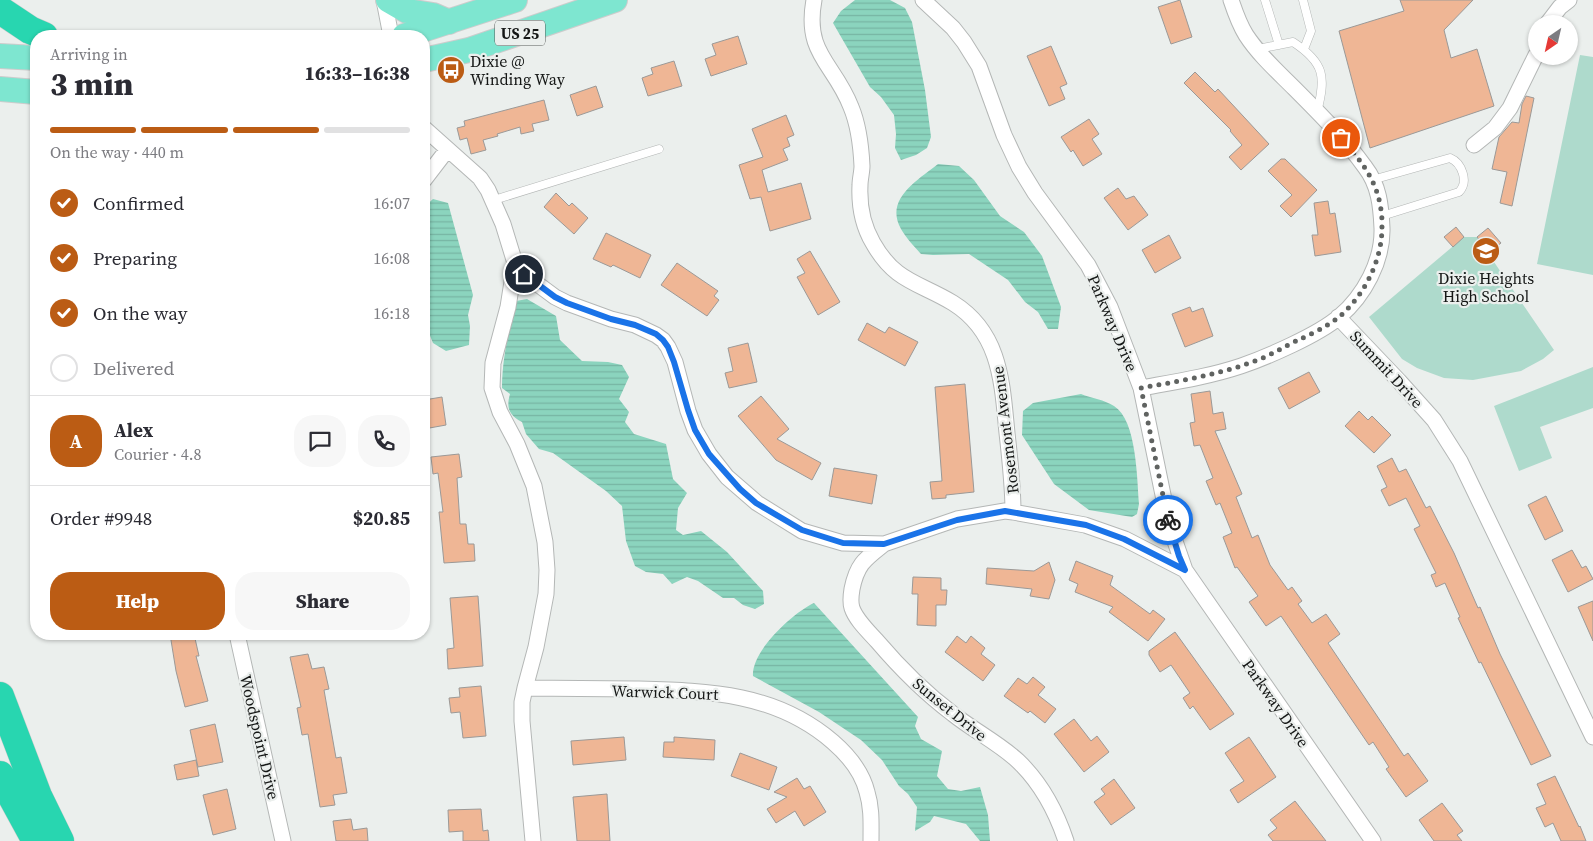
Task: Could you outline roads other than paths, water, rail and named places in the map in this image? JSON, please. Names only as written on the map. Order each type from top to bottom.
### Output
[{"type":"highway","points":[[0,10],[30,30]]},
{"type":"highway","points":[[0,696],[38,796],[60,841]]},
{"type":"highway","points":[[0,775],[36,841]]},
{"type":"main road","points":[[388,0],[407,12],[433,15],[448,22]]},
{"type":"main road","name":"US 25","points":[[423,30],[515,0]]},
{"type":"main road","name":"US 25","points":[[430,59],[469,50],[616,0]]},
{"type":"main road","points":[[0,56],[30,58]]},
{"type":"main road","points":[[0,78],[30,80]]},
{"type":"main road","points":[[0,89],[30,92]]},
{"type":"street","points":[[384,0],[390,30]]},
{"type":"street","name":"Rosemont Avenue","points":[[814,0],[811,13],[813,39],[818,51],[849,102],[859,133],[862,168],[860,200],[865,227],[872,242],[880,256],[902,278],[942,297],[967,314],[985,334],[993,349],[1002,379],[1013,492],[1013,512]]},
{"type":"street","name":"Parkway Drive","points":[[923,0],[953,28],[979,66],[1004,135],[1019,166],[1035,193],[1088,265],[1110,308],[1141,388],[1169,524],[1185,570],[1372,841]]},
{"type":"street","name":"Summit Drive","points":[[1231,0],[1238,21],[1247,36],[1269,63],[1317,112],[1367,168],[1379,178],[1382,238],[1376,264],[1368,281],[1355,300],[1338,317],[1399,380],[1434,420],[1460,462],[1593,738]]},
{"type":"street","points":[[1554,15],[1560,7],[1569,0]]},
{"type":"street","points":[[1474,145],[1495,128],[1510,108],[1531,65]]},
{"type":"street","points":[[430,134],[480,178],[494,200],[514,263],[508,307],[493,363],[492,388],[500,412],[517,444],[534,486],[546,542],[546,594],[536,647],[525,688],[522,722],[533,841]]},
{"type":"street","points":[[430,172],[447,150]]},
{"type":"street","points":[[514,263],[524,274],[555,297],[611,319],[635,325],[656,334],[663,340],[674,362],[695,430],[709,454],[727,477],[756,503],[802,530],[843,543],[884,544],[957,520],[1005,511],[1086,525],[1124,539],[1185,570]]},
{"type":"street","points":[[1141,388],[1195,378],[1257,360],[1310,334],[1338,317]]},
{"type":"street","points":[[843,543],[854,556],[857,570]]},
{"type":"street","name":"Sunset Drive","points":[[884,544],[866,558],[857,570],[850,599],[852,608],[859,620],[891,658],[924,691],[1016,760],[1037,781],[1059,820],[1066,841]]},
{"type":"street","name":"Woodspoint Drive","points":[[238,640],[283,841]]},
{"type":"street","name":"Warwick Court","points":[[525,688],[692,690],[723,693],[761,702],[791,714],[821,732],[841,749],[861,777],[867,791],[871,813],[871,841]]},
{"type":"lane","points":[[1265,0],[1279,45]]},
{"type":"lane","points":[[1303,0],[1311,30],[1304,49]]},
{"type":"lane","points":[[1258,49],[1293,42],[1304,49],[1318,64],[1323,88],[1317,112]]},
{"type":"lane","points":[[494,200],[659,148]]},
{"type":"lane","points":[[1379,178],[1450,158],[1456,160],[1459,164],[1465,183],[1459,192],[1382,216]]},
{"type":"place","name":"Dixie @ Winding Way","points":[[451,70]]},
{"type":"place","name":"Dixie Heights High School","points":[[1486,251]]}]
